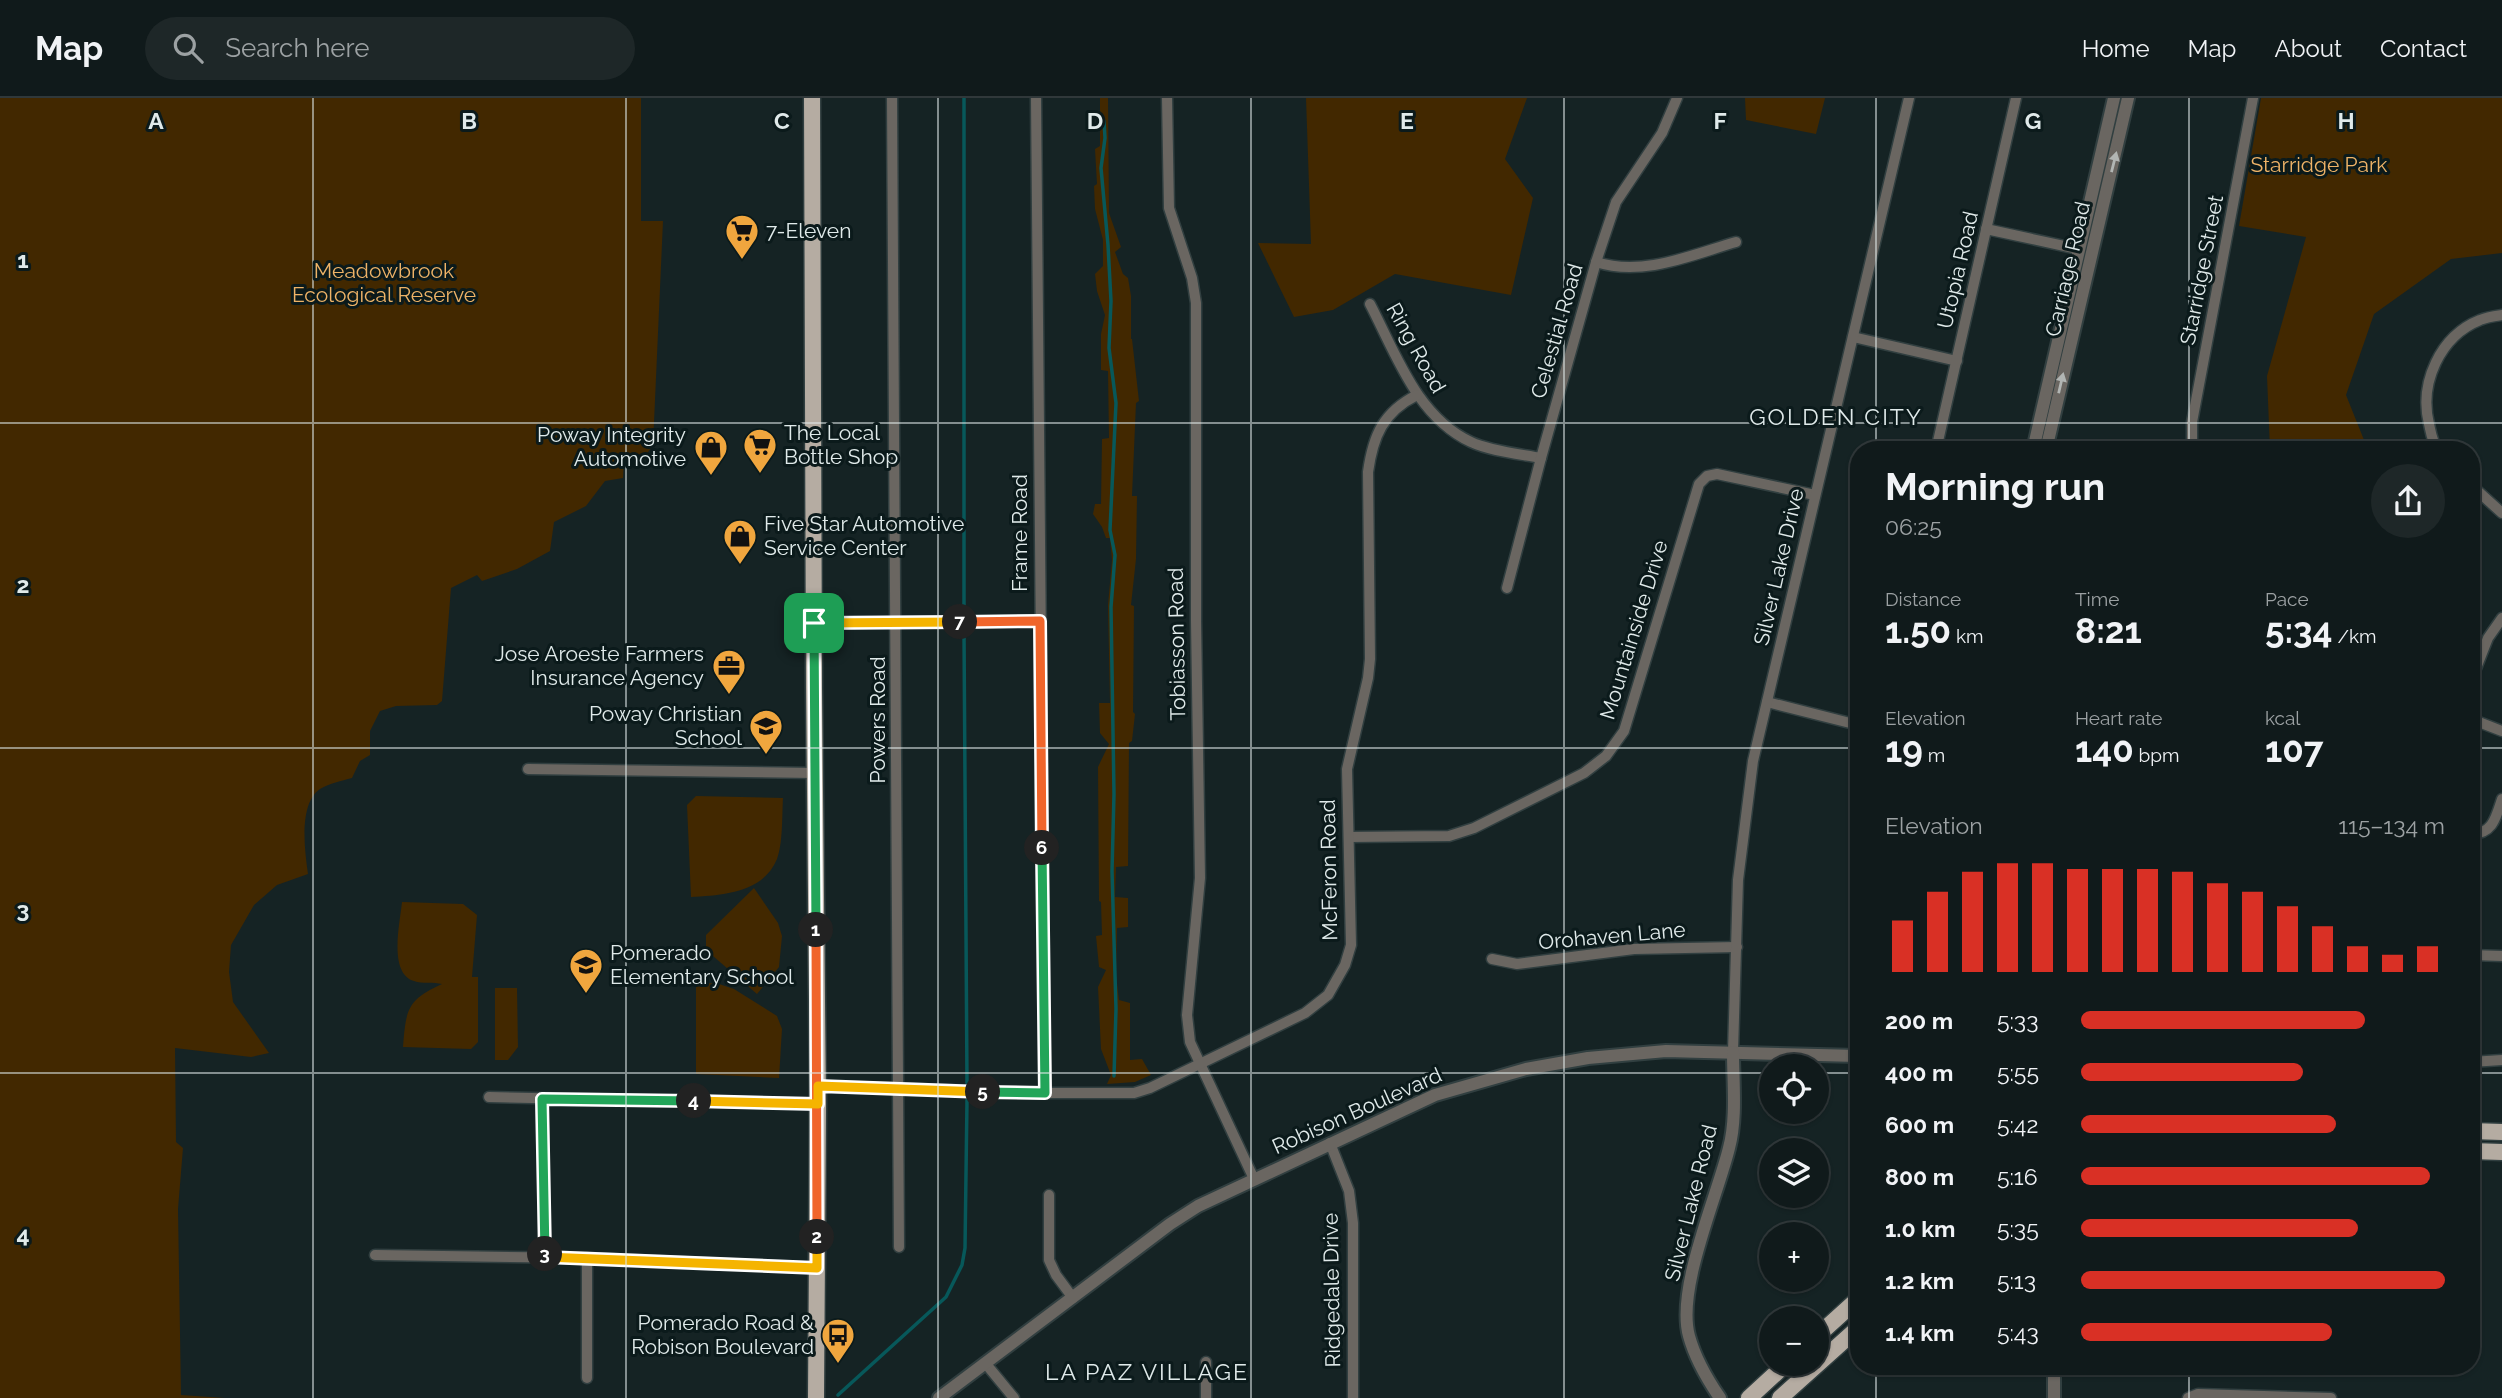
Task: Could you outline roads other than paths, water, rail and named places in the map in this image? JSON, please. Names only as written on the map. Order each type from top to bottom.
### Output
[{"type":"main road","points":[[812,98],[818,1086],[816,1398]]},
{"type":"main road","points":[[2480,1131],[2502,1132]]},
{"type":"main road","points":[[2480,1151],[2502,1152]]},
{"type":"main road","points":[[1829,1325],[1850,1306]]},
{"type":"main road","points":[[1780,1398],[1850,1335]]},
{"type":"main road","points":[[1749,1398],[1773,1376]]},
{"type":"street","name":"Powers Road","points":[[892,98],[899,1247]]},
{"type":"street","name":"Frame Road","points":[[1036,98],[1045,1093]]},
{"type":"street","name":"Tobiasson Road","points":[[1167,98],[1169,208],[1192,278],[1196,303],[1196,621],[1200,878],[1187,1015],[1190,1042],[1254,1179]]},
{"type":"street","name":"Celestial Road","points":[[1507,588],[1541,458],[1616,202],[1662,133],[1677,98]]},
{"type":"street","name":"Silver Lake Drive","points":[[1733,1052],[1739,866],[1753,761],[1909,98]]},
{"type":"street","name":"Utopia Road","points":[[1938,441],[2016,98]]},
{"type":"street","name":"Carriage Road","points":[[2046,441],[2046,421],[2078,249],[2114,98]]},
{"type":"street","name":"Carriage Road","points":[[2037,441],[2046,421],[2092,253],[2128,98]]},
{"type":"street","name":"Starridge Street","points":[[2192,441],[2192,422],[2253,98]]},
{"type":"street","points":[[1986,229],[2092,253]]},
{"type":"street","points":[[1597,261],[1609,265],[1639,267],[1661,264],[1735,242]]},
{"type":"street","name":"Ring Road","points":[[1370,304],[1417,395],[1445,426],[1473,443],[1541,458]]},
{"type":"street","points":[[2433,441],[2425,409],[2431,372],[2440,353],[2467,327],[2481,319],[2502,315]]},
{"type":"street","points":[[1853,337],[1957,361]]},
{"type":"street","name":"McFeron Road","points":[[818,1086],[1134,1093],[1150,1088],[1305,1013],[1328,995],[1345,965],[1351,945],[1349,757],[1370,659],[1369,461],[1382,424],[1400,403],[1417,395]]},
{"type":"street","name":"Mountainside Drive","points":[[1349,837],[1449,836],[1474,828],[1584,773],[1606,756],[1624,731],[1699,484],[1707,476],[1717,474],[1815,495]]},
{"type":"street","points":[[2480,493],[2502,513]]},
{"type":"street","points":[[2480,658],[2488,638],[2502,618]]},
{"type":"street","points":[[814,623],[1040,621]]},
{"type":"street","points":[[1767,702],[1850,722]]},
{"type":"street","points":[[2480,722],[2502,731]]},
{"type":"street","points":[[528,769],[814,773]]},
{"type":"street","points":[[2480,834],[2488,831],[2496,820],[2502,799]]},
{"type":"street","name":"Orohaven Lane","points":[[1492,959],[1517,964],[1634,949],[1737,947]]},
{"type":"street","points":[[2480,955],[2502,956]]},
{"type":"street","name":"Robison Boulevard","points":[[939,1398],[1170,1224],[1198,1206],[1435,1095],[1526,1069],[1588,1058],[1665,1051],[1850,1056]]},
{"type":"street","name":"Silver Lake Road","points":[[1720,1398],[1695,1353],[1687,1328],[1686,1307],[1692,1273],[1731,1142],[1733,1052]]},
{"type":"street","points":[[2480,1061],[2502,1060]]},
{"type":"street","points":[[489,1097],[818,1104]]},
{"type":"street","points":[[542,1099],[545,1257]]},
{"type":"street","name":"Ridgedale Drive","points":[[1330,1143],[1349,1191],[1353,1223],[1353,1398]]},
{"type":"street","points":[[1049,1195],[1049,1260],[1073,1298]]},
{"type":"street","points":[[374,1255],[587,1258],[817,1268]]},
{"type":"street","points":[[587,1258],[587,1378]]},
{"type":"street","points":[[1206,1362],[1206,1398]]},
{"type":"street","points":[[986,1364],[1014,1398]]},
{"type":"street","points":[[2054,1375],[2054,1398]]},
{"type":"street","points":[[2188,1397],[2197,1394],[2331,1398]]},
{"type":"waterway","points":[[964,98],[964,610]]},
{"type":"waterway","points":[[1104,121],[1101,168],[1111,301],[1109,348],[1116,403],[1110,530],[1115,555],[1111,607],[1114,794],[1112,871],[1116,1009],[1114,1076]]},
{"type":"waterway","points":[[964,632],[967,1083]]},
{"type":"waterway","points":[[838,1395],[946,1297],[962,1265],[965,1248],[967,1100]]},
{"type":"place","name":"7-Eleven","points":[[742,261]]},
{"type":"place","name":"The Local Bottle Shop","points":[[760,475]]},
{"type":"place","name":"Poway Integrity Automotive","points":[[711,477]]},
{"type":"place","name":"Five Star Automotive Service Center","points":[[740,566]]},
{"type":"place","name":"Jose Aroeste Farmers Insurance Agency","points":[[729,696]]},
{"type":"place","name":"Poway Christian School","points":[[766,756]]},
{"type":"place","name":"Pomerado Elementary School","points":[[586,995]]},
{"type":"place","name":"Pomerado Road & Robison Boulevard","points":[[838,1365]]},
{"type":"district","name":"GOLDEN CITY","points":[[1836,417]]},
{"type":"district","name":"LA PAZ VILLAGE","points":[[1147,1372]]},
{"type":"park label","name":"Starridge Park","points":[[2319,165]]},
{"type":"park label","name":"Meadowbrook Ecological Reserve","points":[[384,283]]}]
